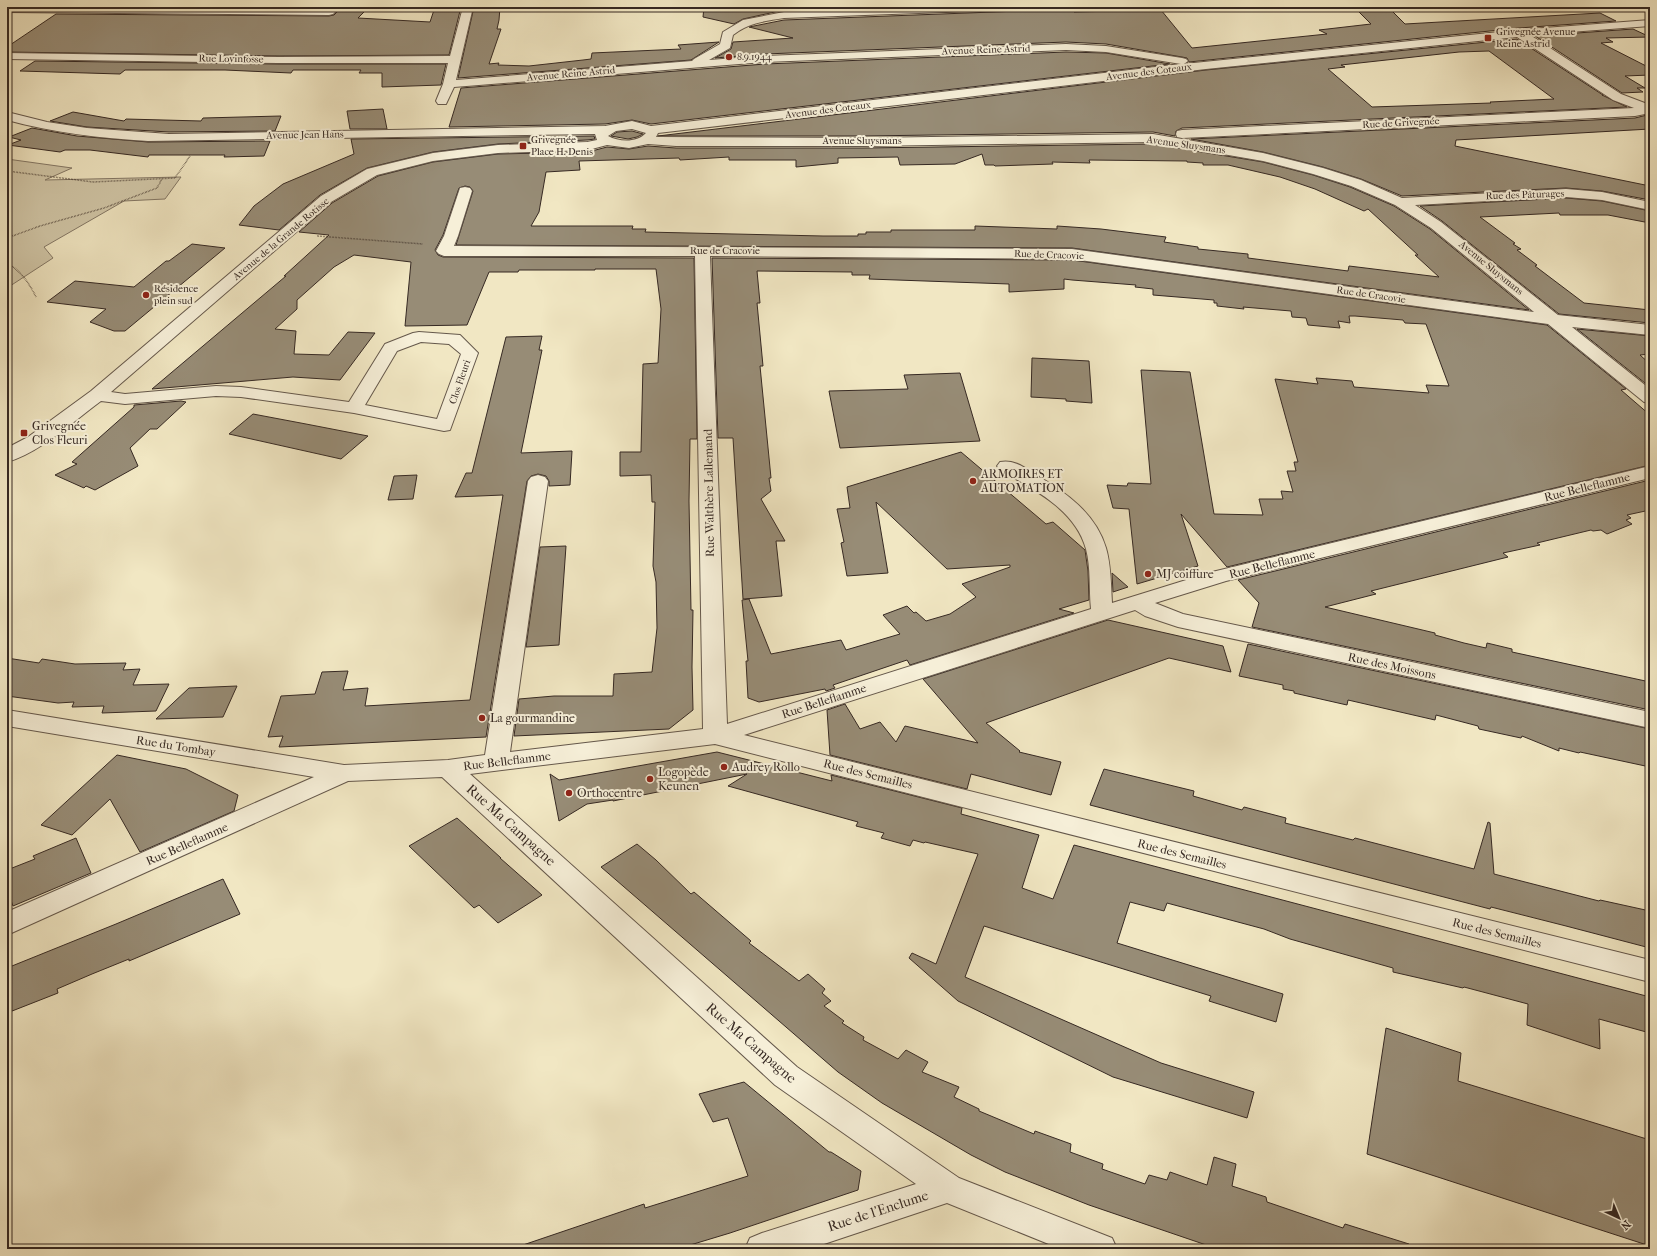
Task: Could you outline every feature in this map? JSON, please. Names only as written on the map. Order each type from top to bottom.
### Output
[{"type":"street","points":[[7,9],[329,12],[335,7]]},
{"type":"street","points":[[442,101],[449,84],[468,7]]},
{"type":"street","points":[[726,46],[727,34],[732,29],[753,19],[784,15],[1031,7]]},
{"type":"street","name":"Avenue des Coteaux","points":[[648,135],[1206,65],[1519,33],[1650,23]]},
{"type":"street","points":[[1519,33],[1617,97],[1650,109]]},
{"type":"street","name":"Avenue Reine Astrid","points":[[692,64],[726,46],[766,59]]},
{"type":"street","name":"Avenue Reine Astrid","points":[[449,84],[766,59],[1080,47],[1157,56],[1206,65]]},
{"type":"street","name":"Rue Lovinfosse","points":[[7,56],[279,60],[455,59]]},
{"type":"street","name":"Rue de Grivegnée","points":[[1153,138],[1194,133],[1635,112],[1650,109]]},
{"type":"street","name":"Avenue Jean Hans","points":[[7,116],[71,131],[139,137],[202,138],[606,135]]},
{"type":"street","points":[[632,125],[648,135],[633,143],[618,144],[606,135],[616,126],[632,125]]},
{"type":"street","name":"Avenue de la Grande Rotisse","points":[[7,456],[35,442],[97,395],[326,199],[372,172],[433,157],[498,149],[588,146],[606,135]]},
{"type":"street","name":"Avenue Sluysmans","points":[[648,135],[676,142],[855,142],[1153,138],[1263,156],[1289,162],[1356,183],[1400,202],[1436,224],[1556,320],[1650,398]]},
{"type":"street","name":"Rue de Cracovie","points":[[465,190],[444,251],[702,251],[1072,254],[1556,320],[1650,330]]},
{"type":"street","name":"Rue des Pâturages","points":[[1400,202],[1566,193],[1602,196],[1650,206]]},
{"type":"street","name":"Rue Walthère Lallemand","points":[[702,251],[715,736]]},
{"type":"street","name":"Clos Fleuri","points":[[97,395],[125,399],[228,391],[354,408],[444,426],[470,353],[454,340],[419,337],[391,348],[354,408]]},
{"type":"street","points":[[1007,466],[1056,497],[1072,510],[1089,530],[1096,549],[1102,613]]},
{"type":"street","name":"Rue Belleflamme","points":[[7,924],[344,773],[448,768],[715,736],[1219,576],[1650,472]]},
{"type":"street","points":[[496,762],[538,481]]},
{"type":"street","name":"Rue des Moissons","points":[[1138,602],[1153,611],[1178,620],[1650,720]]},
{"type":"street","name":"Rue du Tombay","points":[[7,718],[344,773]]},
{"type":"street","name":"Rue des Semailles","points":[[715,736],[1650,971]]},
{"type":"street","name":"Rue Ma Campagne","points":[[448,768],[786,1076],[948,1188],[1100,1249]]},
{"type":"street","name":"Rue de l'Enclume","points":[[762,1249],[948,1188]]},
{"type":"path","points":[[7,170],[93,182],[175,178],[202,138]]},
{"type":"path","points":[[7,238],[40,226],[104,208],[157,188],[162,179]]},
{"type":"path","points":[[286,233],[408,244]]},
{"type":"path","points":[[7,263],[15,266],[33,289],[36,297]]},
{"type":"shaded area","points":[[7,159],[72,168],[45,180],[181,177],[165,199],[124,201],[44,247],[53,258],[7,288]]},
{"type":"building","points":[[342,7],[369,7],[358,18],[430,22],[435,7],[461,7],[449,55],[279,56],[7,52],[7,47],[56,14],[329,16],[334,15]]},
{"type":"building","points":[[474,7],[500,7],[497,29],[501,29],[489,64],[499,63],[498,65],[529,66],[591,59],[592,53],[681,49],[678,45],[719,42],[691,60],[458,78]]},
{"type":"building","points":[[704,7],[874,7],[784,10],[743,19],[734,24],[703,17]]},
{"type":"building","points":[[1072,9],[1074,12],[1161,10],[1192,48],[1327,34],[1319,30],[1371,24],[1358,11],[1392,11],[1405,24],[1600,13],[1616,21],[1519,28],[1189,62],[1187,58],[1106,44],[1066,42],[765,54],[715,58],[731,49],[733,42],[793,38],[749,27],[784,20]]},
{"type":"building","points":[[1633,29],[1650,37],[1606,38],[1613,42],[1601,43],[1650,68],[1650,75],[1625,76],[1645,88],[1637,88],[1643,92],[1622,93],[1535,36]]},
{"type":"building","points":[[1517,39],[1602,95],[1627,107],[1182,128],[1176,131],[1175,136],[1153,132],[863,136],[658,136],[1206,70]],"holes":[[[1489,51],[1554,99],[1490,102],[1491,103],[1372,107],[1328,69],[1345,67],[1341,65],[1459,52]]]},
{"type":"building","points":[[1066,52],[1106,53],[1170,64],[651,124],[632,120],[605,124],[449,127],[461,88],[765,64]]},
{"type":"building","points":[[35,61],[279,64],[446,64],[441,85],[382,87],[382,73],[359,73],[361,70],[293,70],[291,73],[225,70],[125,70],[120,74],[20,71]]},
{"type":"building","points":[[383,109],[387,129],[350,129],[347,111]]},
{"type":"building","points":[[73,112],[124,121],[126,119],[201,121],[203,118],[281,116],[275,131],[169,132],[87,127],[50,121]]},
{"type":"building","points":[[1647,115],[1650,117],[1650,129],[1456,140],[1455,146],[1650,186],[1650,200],[1602,191],[1566,188],[1402,196],[1361,179],[1323,167],[1263,152],[1191,139],[1635,118]]},
{"type":"building","points":[[32,128],[77,136],[148,142],[270,141],[264,156],[224,157],[225,155],[149,155],[148,157],[90,150],[65,150],[60,152],[8,145],[21,140],[9,137]]},
{"type":"building","points":[[632,131],[643,134],[628,139],[611,136],[617,132]]},
{"type":"building","points":[[594,136],[595,139],[587,140],[498,144],[433,152],[367,168],[320,195],[279,230],[239,225],[254,206],[283,184],[354,154],[351,139]]},
{"type":"building","points":[[1153,144],[1263,162],[1313,175],[1350,187],[1394,206],[1430,229],[1529,310],[1072,248],[456,245],[473,191],[470,187],[465,186],[459,188],[443,235],[435,250],[438,255],[443,257],[694,258],[697,439],[690,439],[689,501],[691,610],[693,610],[693,710],[669,729],[514,736],[519,699],[554,696],[613,696],[614,674],[652,672],[657,628],[656,582],[653,566],[655,502],[652,502],[651,475],[620,476],[620,452],[641,452],[643,364],[658,363],[661,309],[656,269],[519,270],[518,272],[489,272],[467,325],[405,326],[411,262],[354,255],[334,267],[297,300],[297,309],[275,329],[296,331],[294,354],[329,355],[348,332],[375,333],[340,380],[293,377],[152,389],[286,276],[284,276],[329,235],[299,232],[332,203],[378,176],[433,162],[498,154],[588,152],[607,147],[629,149],[648,146],[676,148],[863,148]],"holes":[[[982,154],[985,165],[1053,164],[1052,162],[1090,163],[1089,160],[1187,161],[1203,163],[1203,165],[1228,165],[1280,177],[1315,189],[1364,211],[1368,209],[1418,255],[1415,255],[1439,277],[1349,266],[1348,271],[1248,258],[1248,254],[1198,249],[1198,247],[1164,242],[1166,237],[1101,229],[1057,226],[1057,229],[975,226],[975,230],[891,230],[891,232],[866,232],[866,234],[858,234],[858,236],[645,232],[646,229],[632,229],[633,226],[531,226],[539,212],[546,172],[580,170],[579,161],[679,158],[680,160],[729,157],[729,160],[796,160],[796,167],[838,163],[838,158],[898,157],[900,165],[955,164]]]},
{"type":"building","points":[[1566,198],[1602,201],[1650,211],[1650,223],[1608,215],[1560,215],[1559,213],[1480,217],[1515,243],[1513,244],[1521,249],[1517,250],[1537,265],[1535,266],[1584,303],[1650,310],[1650,323],[1559,314],[1442,221],[1420,206]]},
{"type":"building","points":[[192,244],[225,248],[125,331],[114,331],[90,322],[106,309],[47,302],[75,281],[134,287],[166,261],[169,261]]},
{"type":"building","points":[[712,258],[1072,260],[1547,325],[1626,389],[1621,390],[1650,415],[1650,465],[1227,567],[1181,514],[1198,566],[1137,584],[1129,509],[1113,508],[1107,485],[1127,486],[1128,483],[1151,484],[1141,370],[1190,372],[1214,514],[1263,515],[1259,499],[1283,499],[1281,491],[1293,492],[1287,471],[1296,471],[1294,462],[1298,462],[1275,379],[1318,384],[1316,378],[1352,381],[1354,387],[1429,393],[1426,385],[1449,386],[1426,324],[1405,323],[1403,320],[1349,316],[1350,323],[1338,321],[1340,328],[1308,325],[1306,318],[1292,317],[1291,311],[1217,306],[1217,303],[1214,303],[1214,300],[1153,295],[1153,289],[1135,287],[1136,285],[1064,279],[1064,289],[1009,292],[1009,284],[869,279],[870,275],[852,275],[852,272],[757,271],[760,303],[757,303],[763,366],[760,366],[771,478],[769,478],[771,491],[761,499],[785,541],[776,541],[782,596],[743,599],[733,438],[718,438]]},
{"type":"building","points":[[1577,329],[1650,336],[1650,354],[1640,355],[1650,364],[1650,387]]},
{"type":"building","points":[[542,336],[539,350],[542,350],[521,453],[572,451],[570,485],[549,486],[549,481],[546,476],[538,474],[531,476],[527,481],[486,737],[279,747],[283,736],[268,737],[281,696],[315,694],[322,672],[348,671],[343,690],[368,688],[365,706],[470,700],[503,495],[455,497],[466,473],[472,473],[506,337]]},
{"type":"building","points":[[1032,358],[1089,361],[1092,403],[1066,401],[1066,399],[1031,397]]},
{"type":"building","points":[[960,373],[980,441],[840,448],[829,391],[908,389],[904,375]]},
{"type":"building","points":[[181,401],[186,402],[157,429],[150,429],[130,448],[138,466],[95,490],[86,486],[84,488],[55,475],[77,464],[72,462],[134,407],[134,405]]},
{"type":"building","points":[[253,414],[368,436],[341,459],[229,434]]},
{"type":"building","points":[[961,452],[1046,524],[1053,522],[1085,550],[1088,571],[1089,600],[1059,609],[1074,613],[910,665],[907,660],[833,685],[835,688],[826,691],[825,689],[759,702],[748,698],[746,661],[748,661],[742,600],[749,599],[771,654],[841,640],[846,650],[900,634],[883,615],[907,606],[926,621],[950,614],[976,597],[962,584],[1010,567],[1010,565],[947,569],[876,502],[888,573],[847,576],[841,543],[844,542],[837,509],[850,508],[847,487]]},
{"type":"building","points":[[417,475],[413,499],[388,500],[394,476]]},
{"type":"building","points":[[1650,480],[1650,510],[1627,515],[1631,518],[1626,520],[1632,524],[1607,534],[1601,530],[1591,530],[1537,543],[1540,545],[1503,553],[1508,557],[1371,591],[1376,594],[1325,607],[1435,633],[1435,635],[1464,643],[1486,648],[1487,643],[1512,649],[1512,652],[1650,682],[1650,710],[1252,627],[1259,603],[1238,580]]},
{"type":"building","points":[[566,546],[559,645],[526,647],[540,547]]},
{"type":"building","points":[[1112,573],[1128,587],[1113,592]]},
{"type":"building","points":[[1108,620],[1223,646],[1231,672],[1169,658],[986,723],[1020,751],[1019,752],[1061,762],[1051,795],[971,774],[967,789],[830,755],[827,710],[845,704],[860,729],[880,722],[896,742],[905,726],[978,743],[923,679]]},
{"type":"building","points":[[1248,644],[1650,729],[1650,767],[1559,748],[1559,751],[1522,736],[1521,738],[1479,729],[1478,726],[1436,715],[1435,720],[1348,700],[1347,705],[1294,693],[1294,691],[1283,689],[1283,685],[1239,676]]},
{"type":"building","points":[[7,658],[39,663],[42,659],[75,664],[126,663],[123,670],[140,669],[133,685],[169,684],[156,711],[102,713],[104,706],[72,707],[74,702],[58,703],[7,696]]},
{"type":"building","points":[[237,686],[223,717],[156,719],[189,688]]},
{"type":"building","points":[[717,752],[832,781],[831,775],[962,808],[961,814],[1039,835],[1022,888],[1053,899],[1074,845],[1650,997],[1650,1033],[1599,1019],[1600,1049],[1527,1025],[1528,1004],[1464,987],[1393,972],[1393,968],[1290,939],[1264,929],[1167,903],[1164,911],[1130,902],[1117,943],[1283,994],[1276,1022],[1209,1001],[1211,996],[984,926],[965,977],[1161,1063],[1254,1092],[1247,1118],[1113,1077],[958,1001],[909,958],[912,953],[936,964],[978,854],[913,840],[910,846],[881,838],[884,833],[856,826],[858,822],[728,786],[747,774],[613,801],[587,804],[559,821],[550,774],[559,780]]},
{"type":"building","points":[[117,755],[186,769],[238,795],[234,811],[140,852],[110,799],[72,835],[41,825]]},
{"type":"building","points":[[1104,769],[1194,791],[1193,796],[1242,810],[1244,807],[1286,818],[1285,823],[1353,840],[1355,838],[1474,869],[1488,822],[1490,823],[1494,874],[1599,901],[1650,911],[1650,948],[1491,907],[1490,909],[1090,805]]},
{"type":"building","points":[[457,818],[542,895],[498,923],[479,905],[474,908],[409,846]]},
{"type":"building","points":[[76,838],[91,873],[13,906],[7,889],[7,870],[35,859],[33,856]]},
{"type":"building","points":[[637,844],[691,894],[694,892],[751,941],[749,943],[799,981],[808,974],[825,989],[822,993],[831,1001],[824,1006],[844,1021],[842,1023],[864,1037],[863,1040],[898,1059],[906,1050],[928,1062],[922,1072],[959,1087],[954,1097],[979,1109],[979,1111],[1034,1134],[1035,1131],[1071,1144],[1070,1152],[1103,1164],[1102,1169],[1145,1184],[1149,1175],[1167,1180],[1170,1172],[1207,1185],[1214,1157],[1236,1164],[1232,1186],[1266,1197],[1267,1202],[1343,1228],[1345,1224],[1409,1244],[1408,1249],[1218,1249],[1089,1205],[1005,1172],[971,1155],[882,1103],[838,1072],[601,867]]},
{"type":"building","points":[[223,879],[240,914],[129,961],[129,959],[92,974],[57,989],[58,993],[7,1013],[7,968]]},
{"type":"building","points":[[1386,1028],[1461,1053],[1458,1081],[1650,1140],[1650,1246],[1367,1154]]},
{"type":"building","points":[[744,1082],[829,1152],[861,1171],[858,1190],[730,1233],[677,1249],[524,1249],[523,1245],[644,1204],[645,1208],[748,1176],[728,1118],[713,1122],[699,1094]]},
{"type":"place","name":"Grivegnée Avenue Reine Astrid","points":[[1488,38]]},
{"type":"place","name":"8.9.1944","points":[[729,57]]},
{"type":"place","name":"Grivegnée Place H. Denis","points":[[523,146]]},
{"type":"place","name":"Résidence plein sud","points":[[146,295]]},
{"type":"place","name":"Grivegnée Clos Fleuri","points":[[24,433]]},
{"type":"place","name":"ARMOIRES ET AUTOMATION","points":[[973,481]]},
{"type":"place","name":"MJ coiffure","points":[[1148,574]]},
{"type":"place","name":"La gourmandine","points":[[482,718]]},
{"type":"place","name":"Audrey Rollo","points":[[724,767]]},
{"type":"place","name":"Logopède Keunen","points":[[650,779]]},
{"type":"place","name":"Orthocentre","points":[[569,793]]}]
